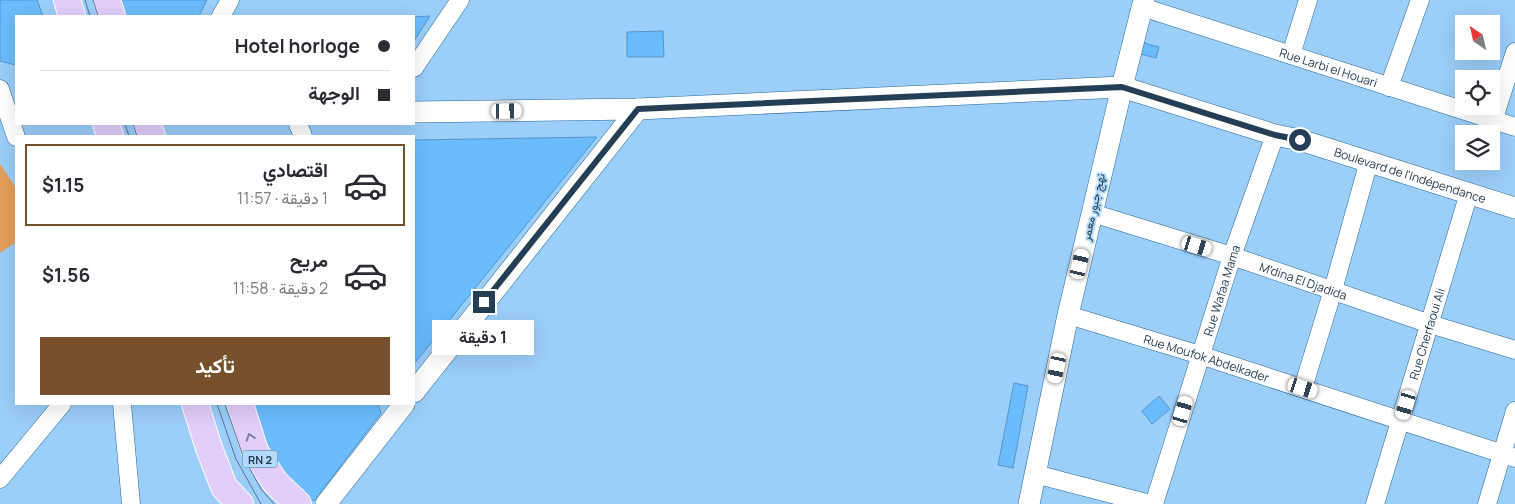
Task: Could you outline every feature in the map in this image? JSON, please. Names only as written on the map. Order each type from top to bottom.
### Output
[{"type":"main road","points":[[67,0],[72,15]]},
{"type":"main road","points":[[107,0],[112,15]]},
{"type":"main road","points":[[195,405],[209,448],[231,498]]},
{"type":"main road","name":"RN 2","points":[[240,405],[255,451],[275,482],[298,504]]},
{"type":"street","points":[[222,15],[230,0]]},
{"type":"street","points":[[415,67],[460,0]]},
{"type":"street","points":[[1291,55],[1308,0]]},
{"type":"street","points":[[1389,87],[1420,0]]},
{"type":"street","name":"Rue Larbi el Houari","points":[[1143,4],[1291,55],[1515,127]]},
{"type":"street","name":"نهج جبور معمر","points":[[1029,504],[1068,315],[1143,4]]},
{"type":"street","points":[[1494,121],[1515,52]]},
{"type":"street","name":"Boulevard de l'Indépendance","points":[[415,112],[638,109],[1122,87],[1275,135],[1300,140],[1369,161],[1515,208]]},
{"type":"street","points":[[15,89],[0,88],[15,135]]},
{"type":"street","points":[[415,391],[638,109]]},
{"type":"street","name":"Rue Wafaa Mama","points":[[1154,504],[1232,256],[1275,135]]},
{"type":"street","points":[[1303,388],[1369,161]]},
{"type":"street","name":"Rue Cherfaoui Ali","points":[[1375,504],[1469,193]]},
{"type":"street","name":"M'dina El Djadida","points":[[1092,213],[1232,256],[1430,324],[1515,350]]},
{"type":"street","name":"Rue Moufok Abdelkader","points":[[1068,315],[1200,354],[1508,456]]},
{"type":"street","points":[[0,479],[61,405]]},
{"type":"street","points":[[122,405],[131,504]]},
{"type":"street","points":[[326,504],[399,407]]},
{"type":"street","points":[[1487,504],[1508,456],[1515,411]]},
{"type":"street","points":[[1035,474],[1150,504]]},
{"type":"shaded area","points":[[0,164],[15,186],[15,243],[0,253]]},
{"type":"building","points":[[0,0],[37,0],[43,15],[15,15],[15,65],[0,61]]},
{"type":"building","points":[[113,0],[207,0],[200,15],[118,15]]},
{"type":"building","points":[[430,16],[415,39],[415,17]]},
{"type":"building","points":[[663,31],[664,57],[627,57],[627,32]]},
{"type":"building","points":[[1140,42],[1159,47],[1156,58],[1137,53]]},
{"type":"building","points":[[597,137],[415,363],[415,140]]},
{"type":"building","points":[[1014,383],[1028,386],[1013,468],[998,465]]},
{"type":"building","points":[[1159,396],[1170,409],[1152,424],[1142,411]]},
{"type":"building","points":[[251,405],[378,405],[381,413],[314,501],[273,469]]},
{"type":"tram line","points":[[85,0],[90,15]]},
{"type":"tram line","points":[[93,0],[98,15]]},
{"type":"tram line","points":[[125,125],[129,135]]},
{"type":"tram line","points":[[133,125],[137,135]]},
{"type":"tram line","points":[[217,405],[236,459],[261,504]]},
{"type":"tram line","points":[[225,405],[243,456],[261,489],[274,504]]},
{"type":"route","points":[[484,302],[638,109],[1122,87],[1275,135],[1300,140]]}]
